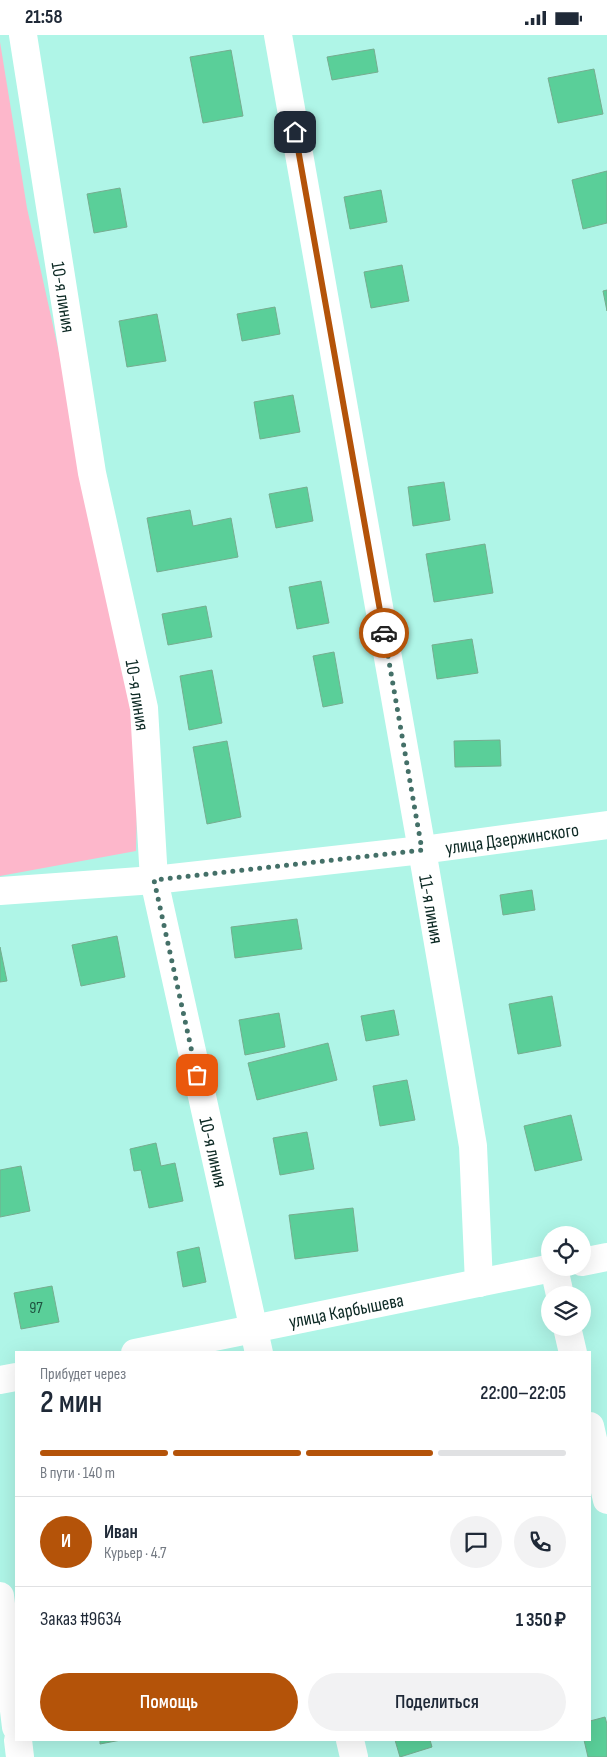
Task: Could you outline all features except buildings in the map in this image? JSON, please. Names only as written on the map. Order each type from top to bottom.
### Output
[{"type":"street","name":"10-я линия","points":[[23,35],[92,473],[144,708],[154,880],[257,1340]]},
{"type":"street","name":"11-я линия","points":[[278,35],[473,1146],[479,1283]]},
{"type":"street","name":"улица Дзержинского","points":[[0,891],[154,880],[422,850],[607,825]]},
{"type":"street","points":[[591,1260],[607,1257]]},
{"type":"street","name":"улица Карбышева","points":[[154,1351],[257,1340],[479,1283],[541,1271]]},
{"type":"street","points":[[569,1336],[573,1351]]},
{"type":"street","points":[[0,1380],[15,1377]]},
{"type":"street","points":[[591,1430],[607,1499]]},
{"type":"street","points":[[0,1596],[15,1719]]},
{"type":"street","points":[[18,1741],[20,1757]]},
{"type":"street","points":[[350,1741],[354,1757]]},
{"type":"shaded area","points":[[0,42],[27,208],[139,714],[136,851],[0,876]]},
{"type":"way so far","points":[[197,1075],[154,880],[422,850],[384,633]]},
{"type":"route","points":[[295,132],[384,633]]}]
